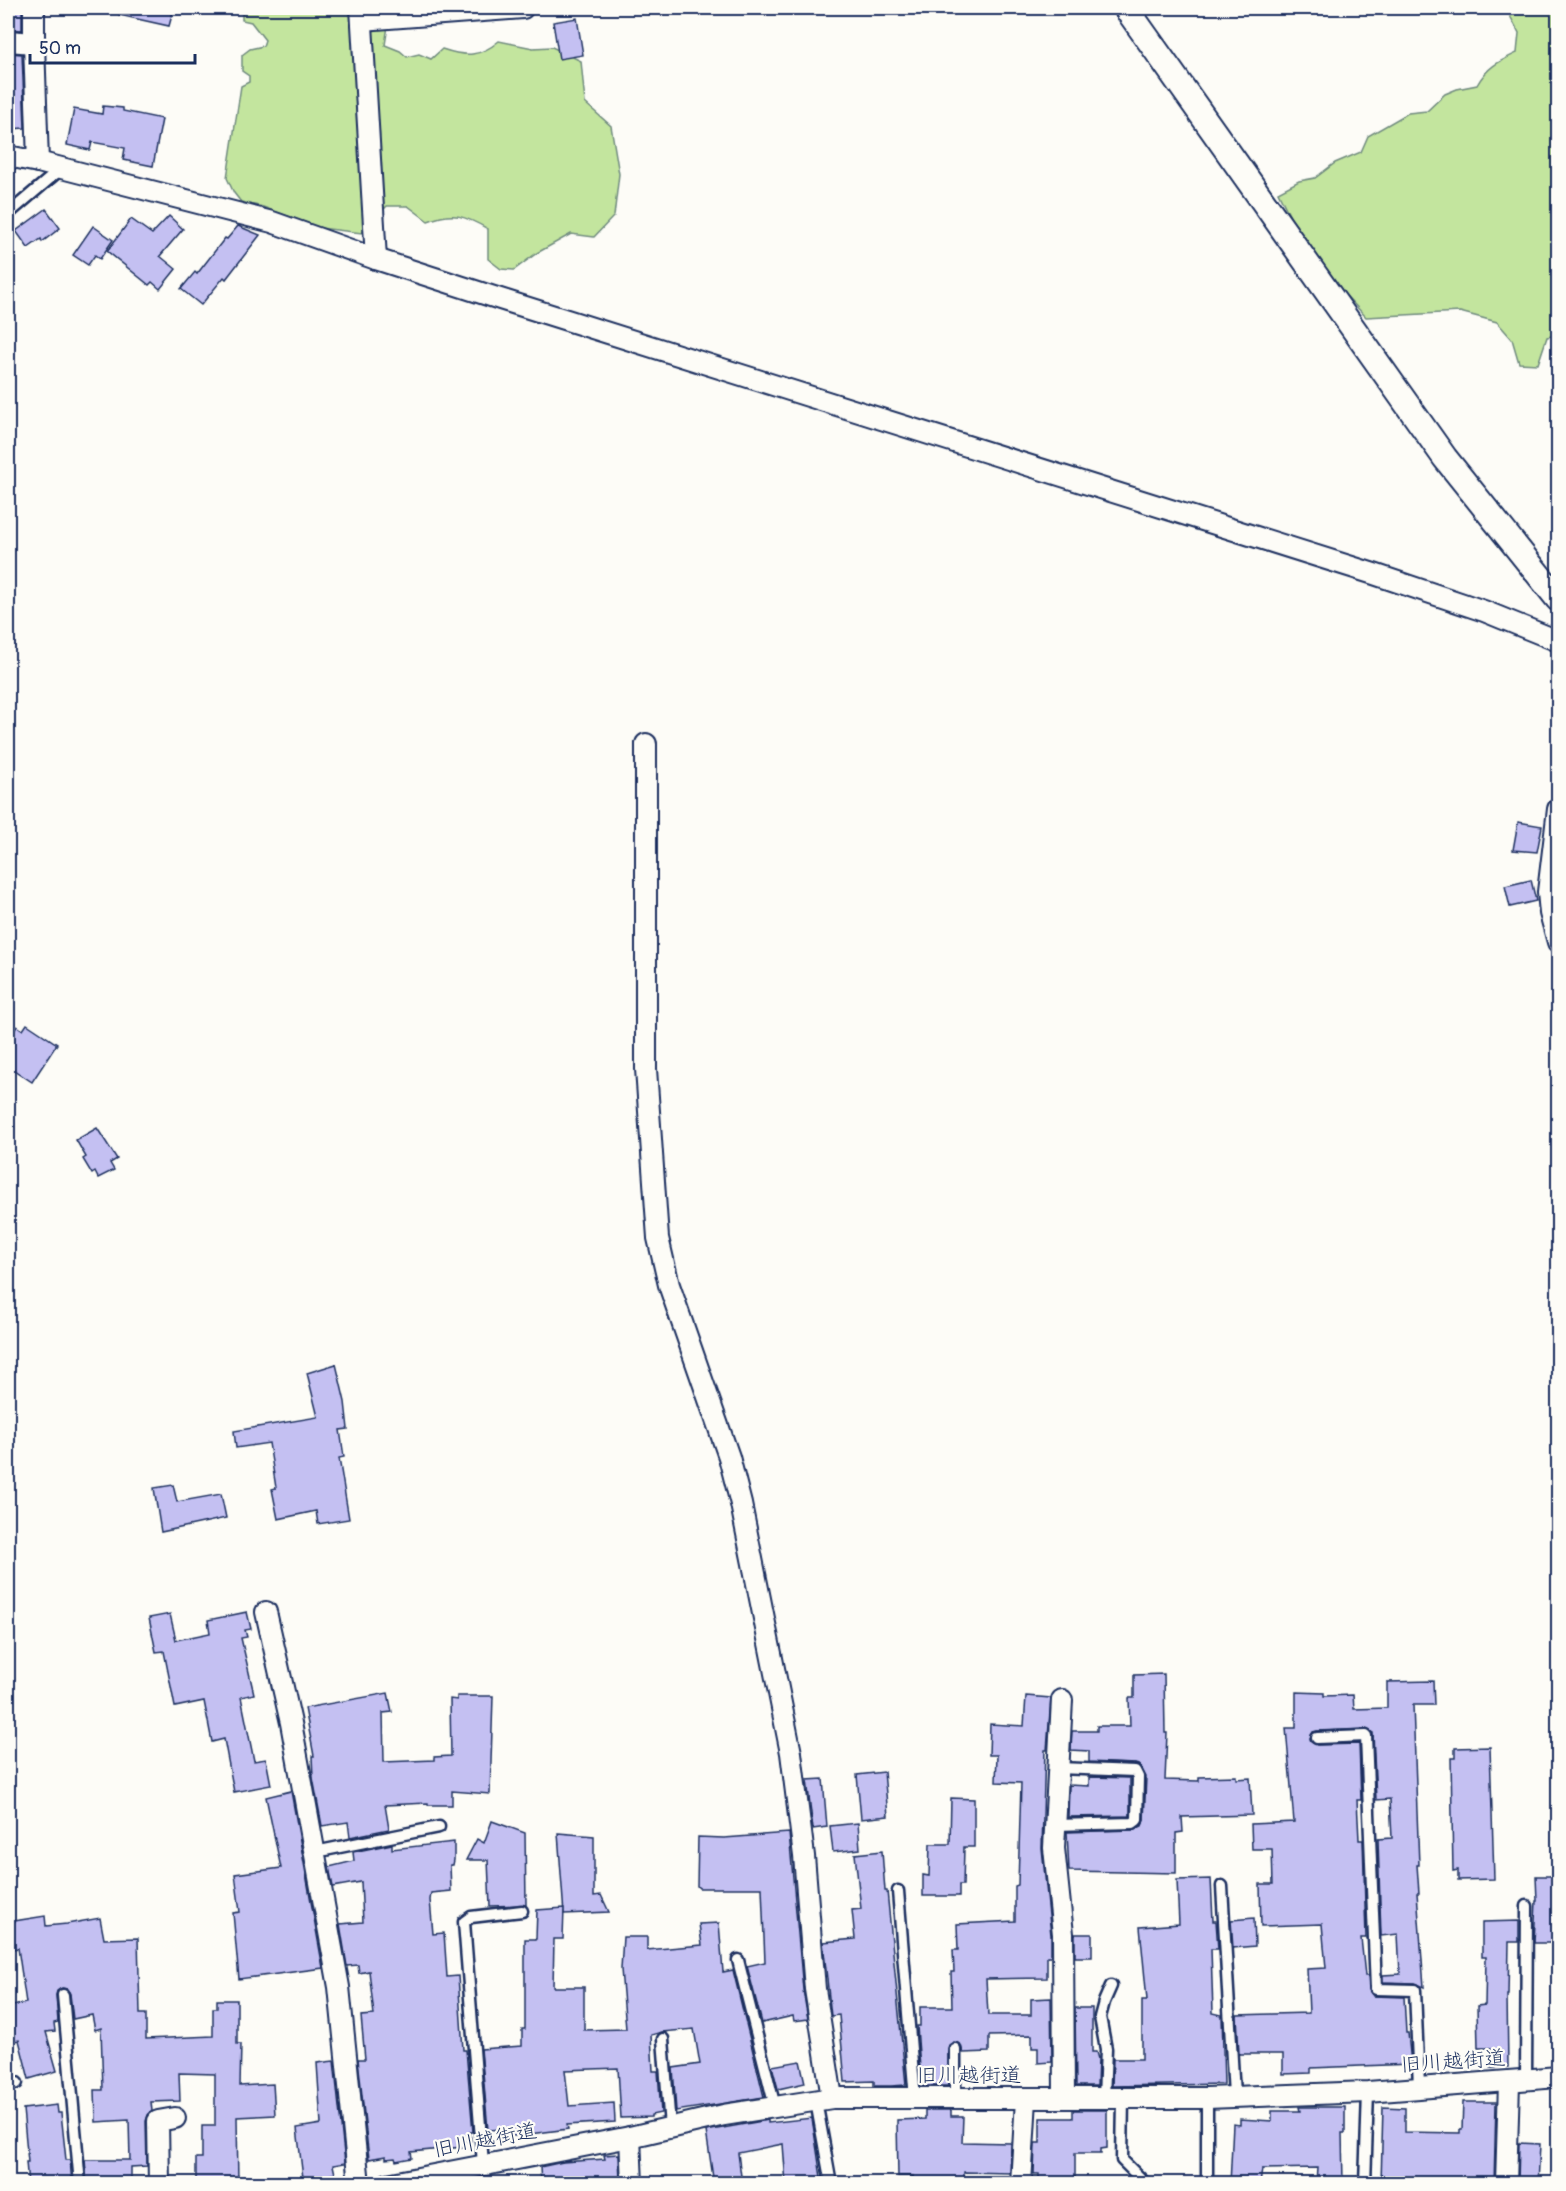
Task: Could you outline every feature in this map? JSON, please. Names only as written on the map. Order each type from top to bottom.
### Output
[{"type":"street","points":[[34,8],[38,162]]},
{"type":"street","points":[[376,259],[362,14],[523,8]]},
{"type":"street","points":[[1126,8],[1445,458],[1558,599]]},
{"type":"street","points":[[8,41],[34,43]]},
{"type":"street","points":[[8,156],[272,222],[376,259],[1374,574],[1484,612],[1558,641]]},
{"type":"street","points":[[646,744],[646,1069],[658,1238],[669,1285],[729,1457],[741,1504],[791,1753],[804,1856],[824,2100]]},
{"type":"street","points":[[1558,808],[1548,892],[1550,913],[1558,942]]},
{"type":"street","points":[[266,1612],[291,1723],[339,1987],[359,2184]]},
{"type":"street","points":[[1062,1700],[1054,1848],[1063,1934],[1064,2098]]},
{"type":"street","name":"旧川越街道","points":[[387,2184],[630,2137],[670,2127],[824,2100],[1207,2098],[1368,2092],[1558,2077]]},
{"type":"street","points":[[1506,2184],[1517,2081]]},
{"type":"street","points":[[1021,2184],[1026,2099]]},
{"type":"street","points":[[159,2184],[158,2121],[175,2118]]},
{"type":"street","points":[[630,2137],[632,2184]]},
{"type":"lane","points":[[8,214],[62,168]]},
{"type":"lane","points":[[1317,1738],[1366,1736],[1376,1989],[1415,1990],[1419,2087]]},
{"type":"lane","points":[[1055,1825],[1133,1824],[1137,1820],[1138,1777],[1135,1771],[1058,1768]]},
{"type":"lane","points":[[315,1852],[439,1827]]},
{"type":"lane","points":[[1222,1886],[1234,2096]]},
{"type":"lane","points":[[898,1891],[915,2099]]},
{"type":"lane","points":[[1517,2081],[1527,1906]]},
{"type":"lane","points":[[483,2164],[464,1922],[471,1917],[522,1911]]},
{"type":"lane","points":[[738,1960],[775,2107]]},
{"type":"lane","points":[[1104,2098],[1106,2049],[1100,2017],[1111,1986]]},
{"type":"lane","points":[[63,1995],[80,2184]]},
{"type":"lane","points":[[663,2039],[670,2127]]},
{"type":"lane","points":[[955,2049],[955,2099]]},
{"type":"lane","points":[[1365,2184],[1368,2092]]},
{"type":"lane","points":[[1124,2098],[1122,2160],[1146,2184]]},
{"type":"lane","points":[[1207,2098],[1207,2184]]},
{"type":"lane","points":[[824,2100],[831,2184]]},
{"type":"green space","points":[[245,8],[372,8],[383,11],[388,26],[385,45],[400,51],[407,57],[419,54],[431,59],[442,49],[466,54],[479,53],[499,41],[533,48],[552,47],[581,61],[585,103],[611,126],[619,174],[614,216],[594,237],[571,234],[537,253],[514,270],[501,269],[488,259],[488,229],[459,216],[445,216],[428,221],[408,206],[387,206],[362,233],[320,228],[263,207],[241,202],[227,178],[241,86],[249,82],[249,76],[242,71],[242,55],[250,49],[263,46],[265,40],[251,22],[242,20],[242,12]]},
{"type":"green space","points":[[1506,8],[1558,8],[1558,335],[1547,337],[1538,364],[1519,363],[1512,339],[1497,322],[1460,312],[1366,317],[1337,286],[1299,235],[1278,192],[1299,181],[1315,178],[1335,163],[1361,152],[1368,136],[1408,113],[1427,111],[1445,94],[1477,85],[1494,66],[1517,53],[1519,33]]},
{"type":"building","points":[[8,8],[22,8],[22,30],[8,29]]},
{"type":"building","points":[[120,8],[174,8],[169,26],[119,15]]},
{"type":"building","points":[[577,18],[583,55],[559,59],[553,22]]},
{"type":"building","points":[[8,53],[22,54],[25,128],[9,129]]},
{"type":"building","points":[[103,106],[123,108],[123,111],[162,119],[153,166],[123,160],[125,148],[92,142],[90,150],[67,145],[74,109],[102,114]]},
{"type":"building","points":[[46,209],[60,228],[42,242],[41,239],[28,248],[16,231]]},
{"type":"building","points":[[169,216],[183,229],[160,256],[176,269],[160,289],[152,282],[149,285],[107,251],[131,219],[152,234]]},
{"type":"building","points":[[93,226],[113,240],[100,259],[95,255],[88,265],[73,255]]},
{"type":"building","points":[[238,226],[260,235],[226,279],[224,277],[201,305],[181,289],[195,272],[197,274],[225,238],[227,239]]},
{"type":"building","points":[[1518,822],[1542,826],[1537,852],[1513,850]]},
{"type":"building","points":[[1531,880],[1536,901],[1510,907],[1505,886]]},
{"type":"building","points":[[27,1024],[57,1044],[32,1082],[8,1066],[8,1040],[17,1026],[23,1030]]},
{"type":"building","points":[[97,1128],[117,1159],[110,1163],[114,1170],[98,1178],[95,1172],[92,1174],[83,1159],[86,1157],[76,1140]]},
{"type":"building","points":[[336,1364],[345,1402],[348,1429],[340,1430],[344,1457],[339,1458],[349,1519],[318,1524],[316,1511],[278,1519],[272,1489],[276,1488],[269,1443],[236,1448],[234,1431],[318,1417],[307,1373]]},
{"type":"building","points":[[173,1485],[177,1502],[221,1494],[226,1518],[161,1532],[154,1488]]},
{"type":"building","points":[[247,1612],[251,1629],[245,1630],[247,1637],[241,1638],[254,1694],[241,1697],[254,1761],[266,1759],[271,1785],[234,1792],[224,1739],[212,1742],[204,1701],[175,1707],[164,1651],[156,1652],[149,1618],[170,1614],[176,1640],[210,1633],[208,1620]]},
{"type":"building","points":[[1164,1674],[1165,1733],[1167,1733],[1165,1780],[1199,1781],[1199,1777],[1236,1776],[1236,1779],[1250,1778],[1252,1815],[1182,1817],[1183,1832],[1176,1833],[1176,1873],[1069,1871],[1067,1832],[1133,1830],[1142,1826],[1146,1777],[1141,1767],[1135,1764],[1089,1762],[1089,1751],[1071,1750],[1072,1731],[1097,1731],[1097,1726],[1130,1726],[1129,1698],[1134,1698],[1134,1675]]},
{"type":"building","points":[[1433,1681],[1434,1705],[1413,1705],[1419,1865],[1417,1865],[1419,1893],[1417,1893],[1424,1987],[1415,1983],[1383,1982],[1383,1975],[1400,1974],[1398,1934],[1381,1936],[1378,1839],[1392,1838],[1390,1799],[1376,1800],[1373,1733],[1366,1729],[1317,1731],[1313,1732],[1310,1738],[1311,1742],[1317,1745],[1359,1744],[1361,1800],[1357,1800],[1359,1840],[1363,1840],[1366,1938],[1361,1938],[1365,1976],[1368,1976],[1369,1990],[1373,1996],[1404,1997],[1411,2064],[1311,2068],[1311,2073],[1283,2074],[1283,2054],[1239,2054],[1237,2015],[1309,2013],[1307,1969],[1326,1968],[1322,1924],[1261,1926],[1260,1884],[1273,1884],[1272,1849],[1252,1849],[1251,1824],[1294,1822],[1286,1728],[1296,1728],[1296,1692],[1324,1693],[1324,1696],[1353,1695],[1354,1709],[1387,1708],[1387,1682]]},
{"type":"building","points":[[388,1693],[392,1712],[383,1713],[384,1762],[434,1760],[434,1757],[451,1756],[450,1699],[457,1700],[457,1696],[493,1696],[490,1794],[452,1791],[452,1805],[428,1805],[428,1803],[385,1805],[389,1829],[350,1837],[348,1822],[322,1826],[313,1778],[312,1756],[314,1756],[305,1708]]},
{"type":"building","points":[[1026,1696],[1051,1698],[1047,1750],[1045,1750],[1042,1848],[1051,1935],[1051,1957],[1047,1957],[1047,1978],[986,1979],[988,2015],[1031,2015],[1031,1999],[1051,1998],[1052,2062],[1038,2063],[1038,2048],[1032,2048],[1032,2035],[989,2036],[989,2052],[963,2053],[961,2045],[954,2042],[948,2048],[948,2086],[924,2086],[924,2083],[921,2083],[917,2026],[920,2026],[920,2007],[952,2007],[951,1972],[954,1972],[953,1950],[958,1950],[957,1924],[1015,1921],[1021,1783],[996,1782],[997,1755],[989,1755],[990,1724],[1024,1726]]},
{"type":"building","points":[[1490,1747],[1494,1879],[1458,1880],[1458,1870],[1453,1871],[1451,1758],[1455,1758],[1455,1748]]},
{"type":"building","points":[[884,1772],[888,1816],[861,1819],[857,1775]]},
{"type":"building","points":[[1089,1777],[1130,1778],[1130,1816],[1068,1817],[1069,1785],[1089,1786]]},
{"type":"building","points":[[823,1779],[827,1827],[813,1829],[807,1780]]},
{"type":"building","points":[[291,1791],[323,1968],[239,1979],[233,1913],[240,1912],[235,1874],[281,1868],[266,1797]]},
{"type":"building","points":[[951,1798],[974,1799],[974,1847],[964,1847],[963,1885],[959,1885],[959,1896],[923,1896],[923,1875],[929,1876],[930,1844],[950,1844]]},
{"type":"building","points":[[492,1821],[525,1833],[526,1905],[490,1906],[488,1860],[466,1860],[477,1839],[484,1843]]},
{"type":"building","points":[[858,1823],[860,1849],[833,1852],[830,1826]]},
{"type":"building","points":[[558,1833],[594,1836],[594,1896],[601,1895],[609,1912],[564,1914]]},
{"type":"building","points":[[789,1833],[803,1990],[808,2019],[794,2021],[793,2016],[762,2023],[747,1966],[765,1962],[762,1888],[699,1888],[697,1886],[698,1837],[724,1838]]},
{"type":"building","points":[[454,1842],[454,1860],[453,1865],[450,1865],[451,1891],[431,1893],[430,1900],[433,1934],[444,1933],[447,1977],[458,1976],[463,2050],[466,2050],[473,2132],[470,2132],[471,2141],[462,2142],[463,2147],[411,2152],[412,2158],[396,2161],[395,2158],[386,2159],[386,2156],[369,2159],[358,2059],[365,2059],[361,2016],[374,2015],[369,1971],[359,1973],[358,1965],[347,1966],[340,1924],[363,1922],[361,1882],[333,1887],[329,1867],[354,1861],[353,1852],[392,1844],[392,1849]]},
{"type":"building","points":[[882,1851],[906,2085],[874,2086],[874,2081],[845,2082],[839,2015],[831,2016],[823,1942],[855,1939],[852,1910],[861,1909],[855,1854]]},
{"type":"building","points":[[1536,1876],[1558,1876],[1558,1943],[1534,1943]]},
{"type":"building","points":[[1211,1879],[1213,1921],[1216,1921],[1218,1949],[1211,1949],[1213,2013],[1222,2015],[1224,2084],[1112,2086],[1113,2059],[1142,2059],[1142,2000],[1147,2000],[1140,1927],[1179,1924],[1177,1880]]},
{"type":"building","points":[[564,1908],[563,1939],[554,1939],[553,1987],[584,1987],[584,2030],[626,2029],[621,1969],[623,1937],[647,1937],[647,1950],[702,1945],[699,1924],[719,1923],[723,1972],[733,1970],[764,2097],[676,2111],[673,2068],[700,2064],[694,2029],[662,2032],[651,2035],[653,2071],[658,2071],[661,2113],[651,2115],[651,2117],[621,2118],[618,2068],[565,2070],[569,2106],[614,2103],[615,2122],[567,2125],[568,2129],[506,2137],[504,2129],[488,2130],[481,2049],[522,2046],[522,2029],[525,2029],[525,1939],[536,1939],[537,1910]]},
{"type":"building","points":[[45,1916],[46,1926],[100,1918],[104,1939],[138,1938],[140,2014],[146,2014],[146,2039],[213,2036],[213,2008],[217,2008],[217,2000],[237,2000],[237,2044],[241,2044],[240,2086],[273,2084],[275,2115],[237,2117],[238,2184],[196,2184],[196,2158],[202,2158],[202,2126],[215,2126],[215,2074],[179,2073],[180,2101],[151,2102],[152,2111],[146,2121],[147,2166],[131,2167],[131,2180],[120,2180],[120,2184],[87,2184],[85,2160],[130,2160],[129,2120],[96,2122],[95,2090],[103,2090],[101,2028],[95,2030],[92,2015],[73,2019],[70,1994],[67,1989],[62,1988],[57,1991],[56,1995],[58,2022],[54,2023],[55,2031],[46,2032],[57,2071],[29,2079],[19,2040],[8,2042],[8,2007],[26,2003],[18,1948],[8,1950],[8,1922]]},
{"type":"building","points":[[1254,1918],[1255,1946],[1233,1948],[1231,1920]]},
{"type":"building","points":[[1519,1921],[1519,1942],[1509,1942],[1508,2067],[1491,2067],[1491,2048],[1478,2048],[1477,2006],[1485,2005],[1486,1957],[1482,1957],[1482,1922]]},
{"type":"building","points":[[1075,1934],[1092,1934],[1092,1957],[1075,1957]]},
{"type":"building","points":[[1075,2008],[1092,2008],[1092,2052],[1096,2052],[1098,2059],[1097,2086],[1076,2086]]},
{"type":"building","points":[[334,2061],[345,2163],[333,2165],[335,2174],[303,2178],[297,2128],[321,2124],[317,2063]]},
{"type":"building","points":[[800,2061],[805,2083],[778,2089],[772,2066]]},
{"type":"building","points":[[1463,2102],[1496,2102],[1494,2184],[1381,2184],[1383,2107],[1405,2108],[1405,2132],[1460,2133]]},
{"type":"building","points":[[57,2105],[58,2113],[61,2113],[66,2160],[70,2160],[72,2184],[28,2184],[23,2109]]},
{"type":"building","points":[[1299,2107],[1345,2107],[1345,2133],[1342,2133],[1343,2184],[1316,2184],[1317,2168],[1262,2169],[1260,2184],[1230,2184],[1233,2124],[1240,2125],[1240,2119],[1272,2121],[1272,2111],[1300,2111]]},
{"type":"building","points":[[925,2110],[951,2110],[951,2116],[963,2116],[962,2142],[1011,2143],[1010,2173],[964,2172],[964,2180],[953,2179],[952,2182],[913,2180],[913,2176],[898,2176],[897,2120],[925,2119]]},
{"type":"building","points":[[1073,2110],[1107,2110],[1107,2148],[1101,2149],[1101,2153],[1075,2153],[1075,2184],[1039,2184],[1039,2174],[1034,2174],[1035,2143],[1040,2143],[1040,2118],[1073,2118]]},
{"type":"building","points":[[812,2118],[822,2184],[786,2184],[783,2144],[738,2153],[742,2184],[714,2184],[706,2131],[768,2120],[768,2123]]},
{"type":"building","points":[[1519,2143],[1540,2144],[1538,2184],[1518,2184]]},
{"type":"building","points":[[619,2154],[620,2184],[541,2184],[540,2167],[563,2162],[605,2159],[604,2155]]}]
